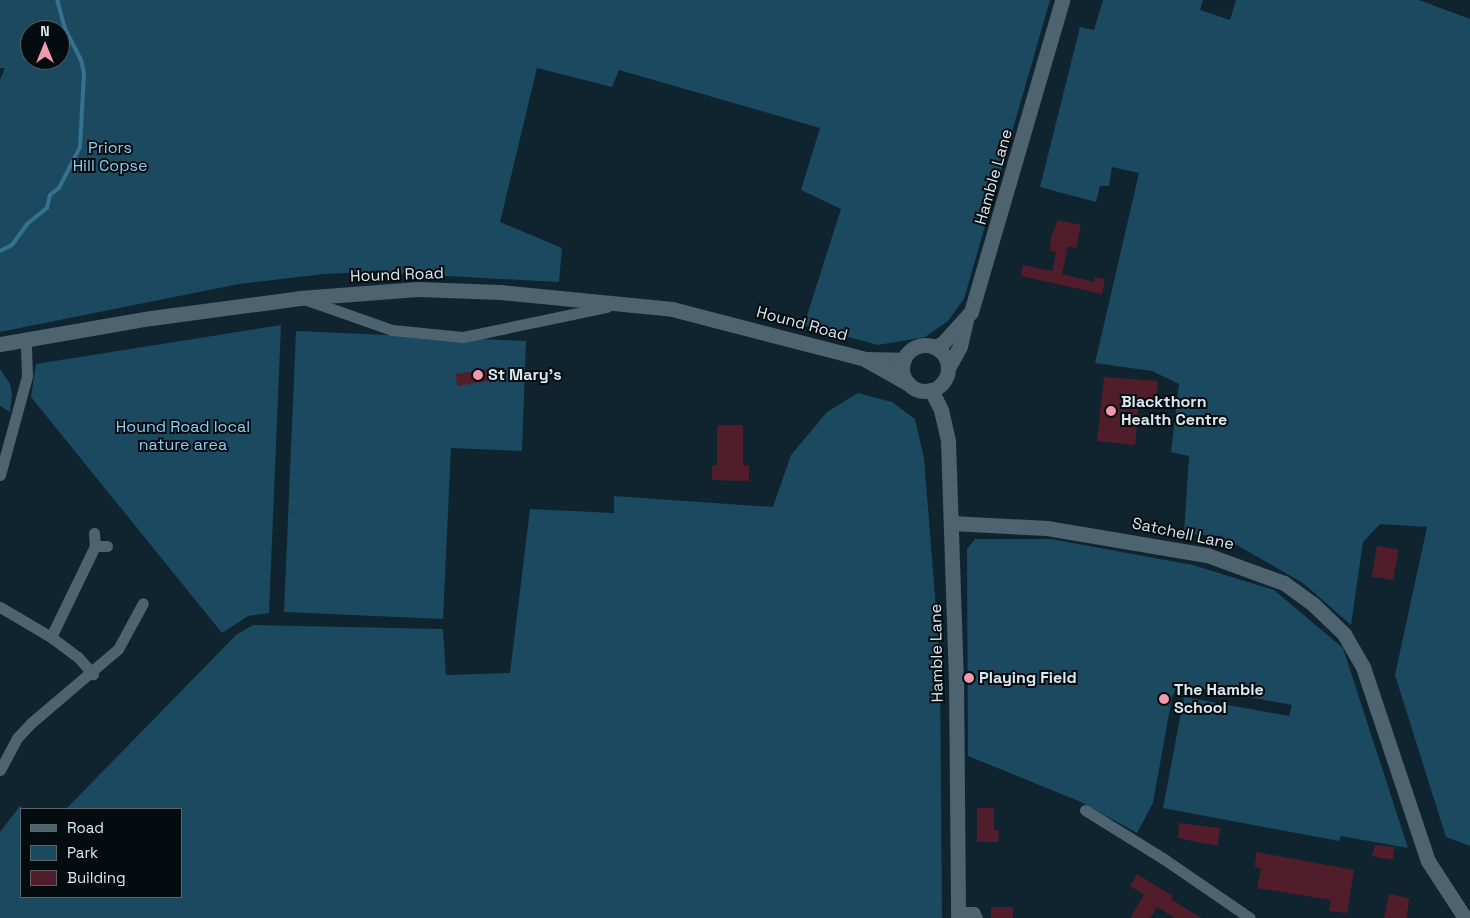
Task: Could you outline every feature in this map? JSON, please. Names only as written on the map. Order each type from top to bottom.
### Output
[{"type":"street","name":"Hamble Lane","points":[[934,347],[942,344],[966,320],[983,277],[1062,0]]},
{"type":"street","name":"Hound Road","points":[[0,344],[300,298],[418,289],[500,292],[672,309],[864,359],[904,360]]},
{"type":"street","points":[[300,298],[392,330],[463,337],[582,310],[626,305]]},
{"type":"street","points":[[864,359],[909,384],[922,390],[931,390],[945,379],[948,368],[960,346],[966,320]]},
{"type":"street","points":[[0,475],[27,376],[26,340]]},
{"type":"street","points":[[909,384],[902,369],[904,360],[917,347],[934,347],[943,353],[948,368]]},
{"type":"street","name":"Hamble Lane","points":[[931,390],[941,410],[948,441],[952,523],[958,915]]},
{"type":"street","name":"Satchell Lane","points":[[952,523],[1047,528],[1207,555],[1284,583],[1314,605],[1344,634],[1363,667],[1428,861],[1465,918]]},
{"type":"street","points":[[51,637],[95,546],[94,533]]},
{"type":"street","points":[[95,546],[108,546]]},
{"type":"street","points":[[0,770],[17,738],[30,723],[93,674],[118,649],[143,603]]},
{"type":"street","points":[[0,607],[51,637],[78,657],[93,674]]},
{"type":"street","points":[[1085,810],[1164,859],[1250,918]]},
{"type":"street","points":[[958,915],[974,912],[977,918]]},
{"type":"green space","name":"Priors Hill Copse","points":[[0,0],[1050,0],[964,299],[948,321],[925,337],[878,345],[804,325],[841,209],[801,190],[820,128],[619,70],[612,87],[537,68],[500,222],[562,248],[559,282],[372,272],[324,274],[239,284],[0,332],[0,80],[5,68],[0,68]]},
{"type":"green space","points":[[1103,0],[1203,0],[1200,10],[1230,20],[1236,0],[1419,0],[1470,19],[1470,846],[1446,837],[1395,675],[1427,527],[1380,524],[1363,542],[1351,625],[1303,583],[1221,536],[1184,534],[1189,456],[1171,452],[1179,384],[1152,371],[1095,363],[1139,173],[1112,167],[1109,186],[1100,186],[1096,202],[1040,187],[1080,27],[1094,30]]},
{"type":"green space","name":"Hound Road local nature area","points":[[281,325],[269,613],[248,616],[222,633],[31,397],[36,364]]},
{"type":"green space","points":[[296,331],[526,341],[522,451],[451,448],[443,619],[284,612]]},
{"type":"green space","points":[[0,369],[10,384],[12,395],[10,412],[0,406]]},
{"type":"green space","points":[[858,393],[892,402],[915,419],[924,458],[940,659],[942,918],[0,918],[0,832],[20,806],[22,808],[20,808],[20,898],[182,898],[182,808],[67,808],[236,635],[253,625],[443,629],[446,675],[510,673],[530,509],[614,513],[614,496],[773,507],[791,455],[827,412]]},
{"type":"green space","name":"The Hamble School","points":[[975,539],[1051,539],[1193,565],[1274,590],[1343,648],[1408,848],[1341,836],[1339,841],[1163,808],[1184,697],[1289,716],[1292,705],[1178,684],[1172,697],[1153,803],[1137,833],[1081,802],[968,756],[967,549]]},
{"type":"building","points":[[1058,220],[1081,225],[1076,248],[1068,246],[1062,274],[1094,282],[1095,277],[1105,279],[1102,294],[1021,276],[1023,265],[1052,271],[1056,252],[1050,251],[1051,237]]},
{"type":"building","name":"St Mary's","points":[[500,367],[502,379],[457,386],[456,374]]},
{"type":"building","name":"Blackthorn Health Centre","points":[[1104,377],[1158,381],[1155,405],[1139,403],[1135,445],[1097,441]]},
{"type":"building","points":[[717,425],[743,425],[743,466],[749,466],[749,481],[712,480],[712,465],[717,465]]},
{"type":"building","points":[[1377,546],[1399,550],[1393,580],[1372,577]]},
{"type":"building","points":[[977,808],[994,808],[994,830],[999,830],[998,842],[977,842]]},
{"type":"building","points":[[1179,823],[1220,828],[1218,846],[1178,838]]},
{"type":"building","points":[[1375,845],[1394,847],[1393,860],[1372,856]]},
{"type":"building","points":[[1256,852],[1354,870],[1347,913],[1329,911],[1331,900],[1257,888],[1261,868],[1255,867]]},
{"type":"building","points":[[1137,874],[1173,896],[1171,899],[1201,918],[1175,918],[1157,907],[1150,918],[1130,918],[1144,895],[1130,886]]},
{"type":"building","points":[[1389,894],[1409,898],[1407,918],[1384,918]]},
{"type":"building","points":[[991,907],[1013,907],[1013,918],[991,918]]},
{"type":"waterway","points":[[0,251],[12,245],[27,224],[47,208],[50,195],[59,188],[80,147],[84,73],[81,60],[65,29],[57,0]]},
{"type":"place","name":"St Mary's","points":[[478,375]]},
{"type":"place","name":"Blackthorn Health Centre","points":[[1111,411]]},
{"type":"place","name":"Playing Field","points":[[969,678]]},
{"type":"place","name":"The Hamble School","points":[[1164,699]]}]
